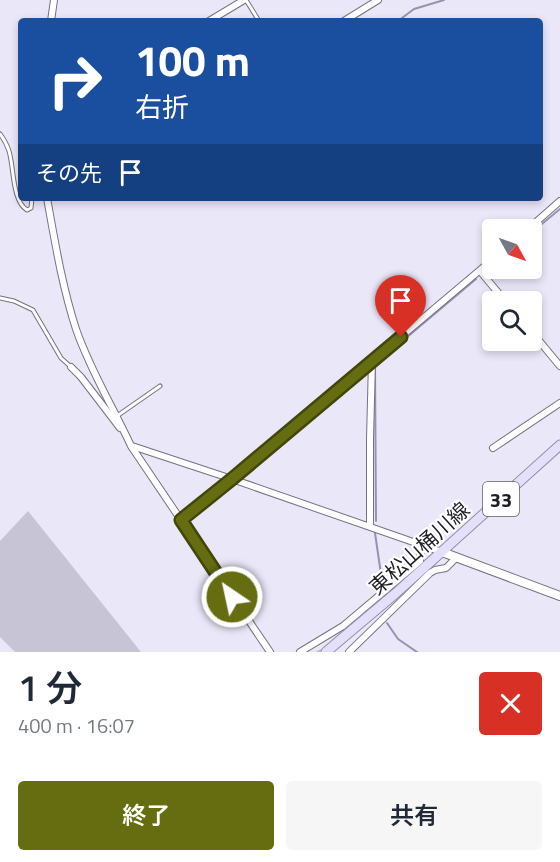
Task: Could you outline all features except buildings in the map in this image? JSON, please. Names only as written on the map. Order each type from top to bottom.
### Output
[{"type":"main road","name":"東松山桶川線","points":[[322,651],[396,593],[560,445]]},
{"type":"street","points":[[51,18],[54,0]]},
{"type":"street","points":[[214,18],[245,0]]},
{"type":"street","points":[[349,18],[378,0]]},
{"type":"street","points":[[48,201],[58,264],[76,330],[131,446],[270,652]]},
{"type":"street","points":[[540,219],[560,201]]},
{"type":"street","points":[[181,520],[480,271],[497,291]]},
{"type":"street","points":[[542,344],[560,366]]},
{"type":"street","points":[[370,526],[372,361]]},
{"type":"street","points":[[71,367],[126,435]]},
{"type":"street","points":[[493,448],[560,403]]},
{"type":"street","points":[[131,446],[370,526],[560,596]]},
{"type":"street","points":[[300,652],[343,626],[420,561],[421,544]]},
{"type":"street","points":[[348,652],[430,573],[446,568],[457,557]]},
{"type":"street","points":[[314,644],[322,651]]},
{"type":"lane","points":[[245,0],[257,18]]},
{"type":"lane","points":[[0,134],[9,153],[18,196]]},
{"type":"lane","points":[[20,201],[27,210],[31,208],[32,201]]},
{"type":"lane","points":[[0,298],[14,301],[33,310],[61,358],[71,367]]},
{"type":"lane","points":[[117,416],[160,386]]},
{"type":"shaded area","points":[[28,511],[141,652],[15,652],[0,637],[0,541]]},
{"type":"waterway","points":[[402,18],[414,9],[444,0]]},
{"type":"waterway","points":[[542,224],[560,209]]},
{"type":"waterway","points":[[406,338],[476,279]]},
{"type":"waterway","points":[[376,521],[375,364],[399,344]]},
{"type":"waterway","points":[[375,533],[383,588]]},
{"type":"waterway","points":[[387,623],[398,639],[417,652]]},
{"type":"route","points":[[232,597],[181,520],[401,337]]}]
